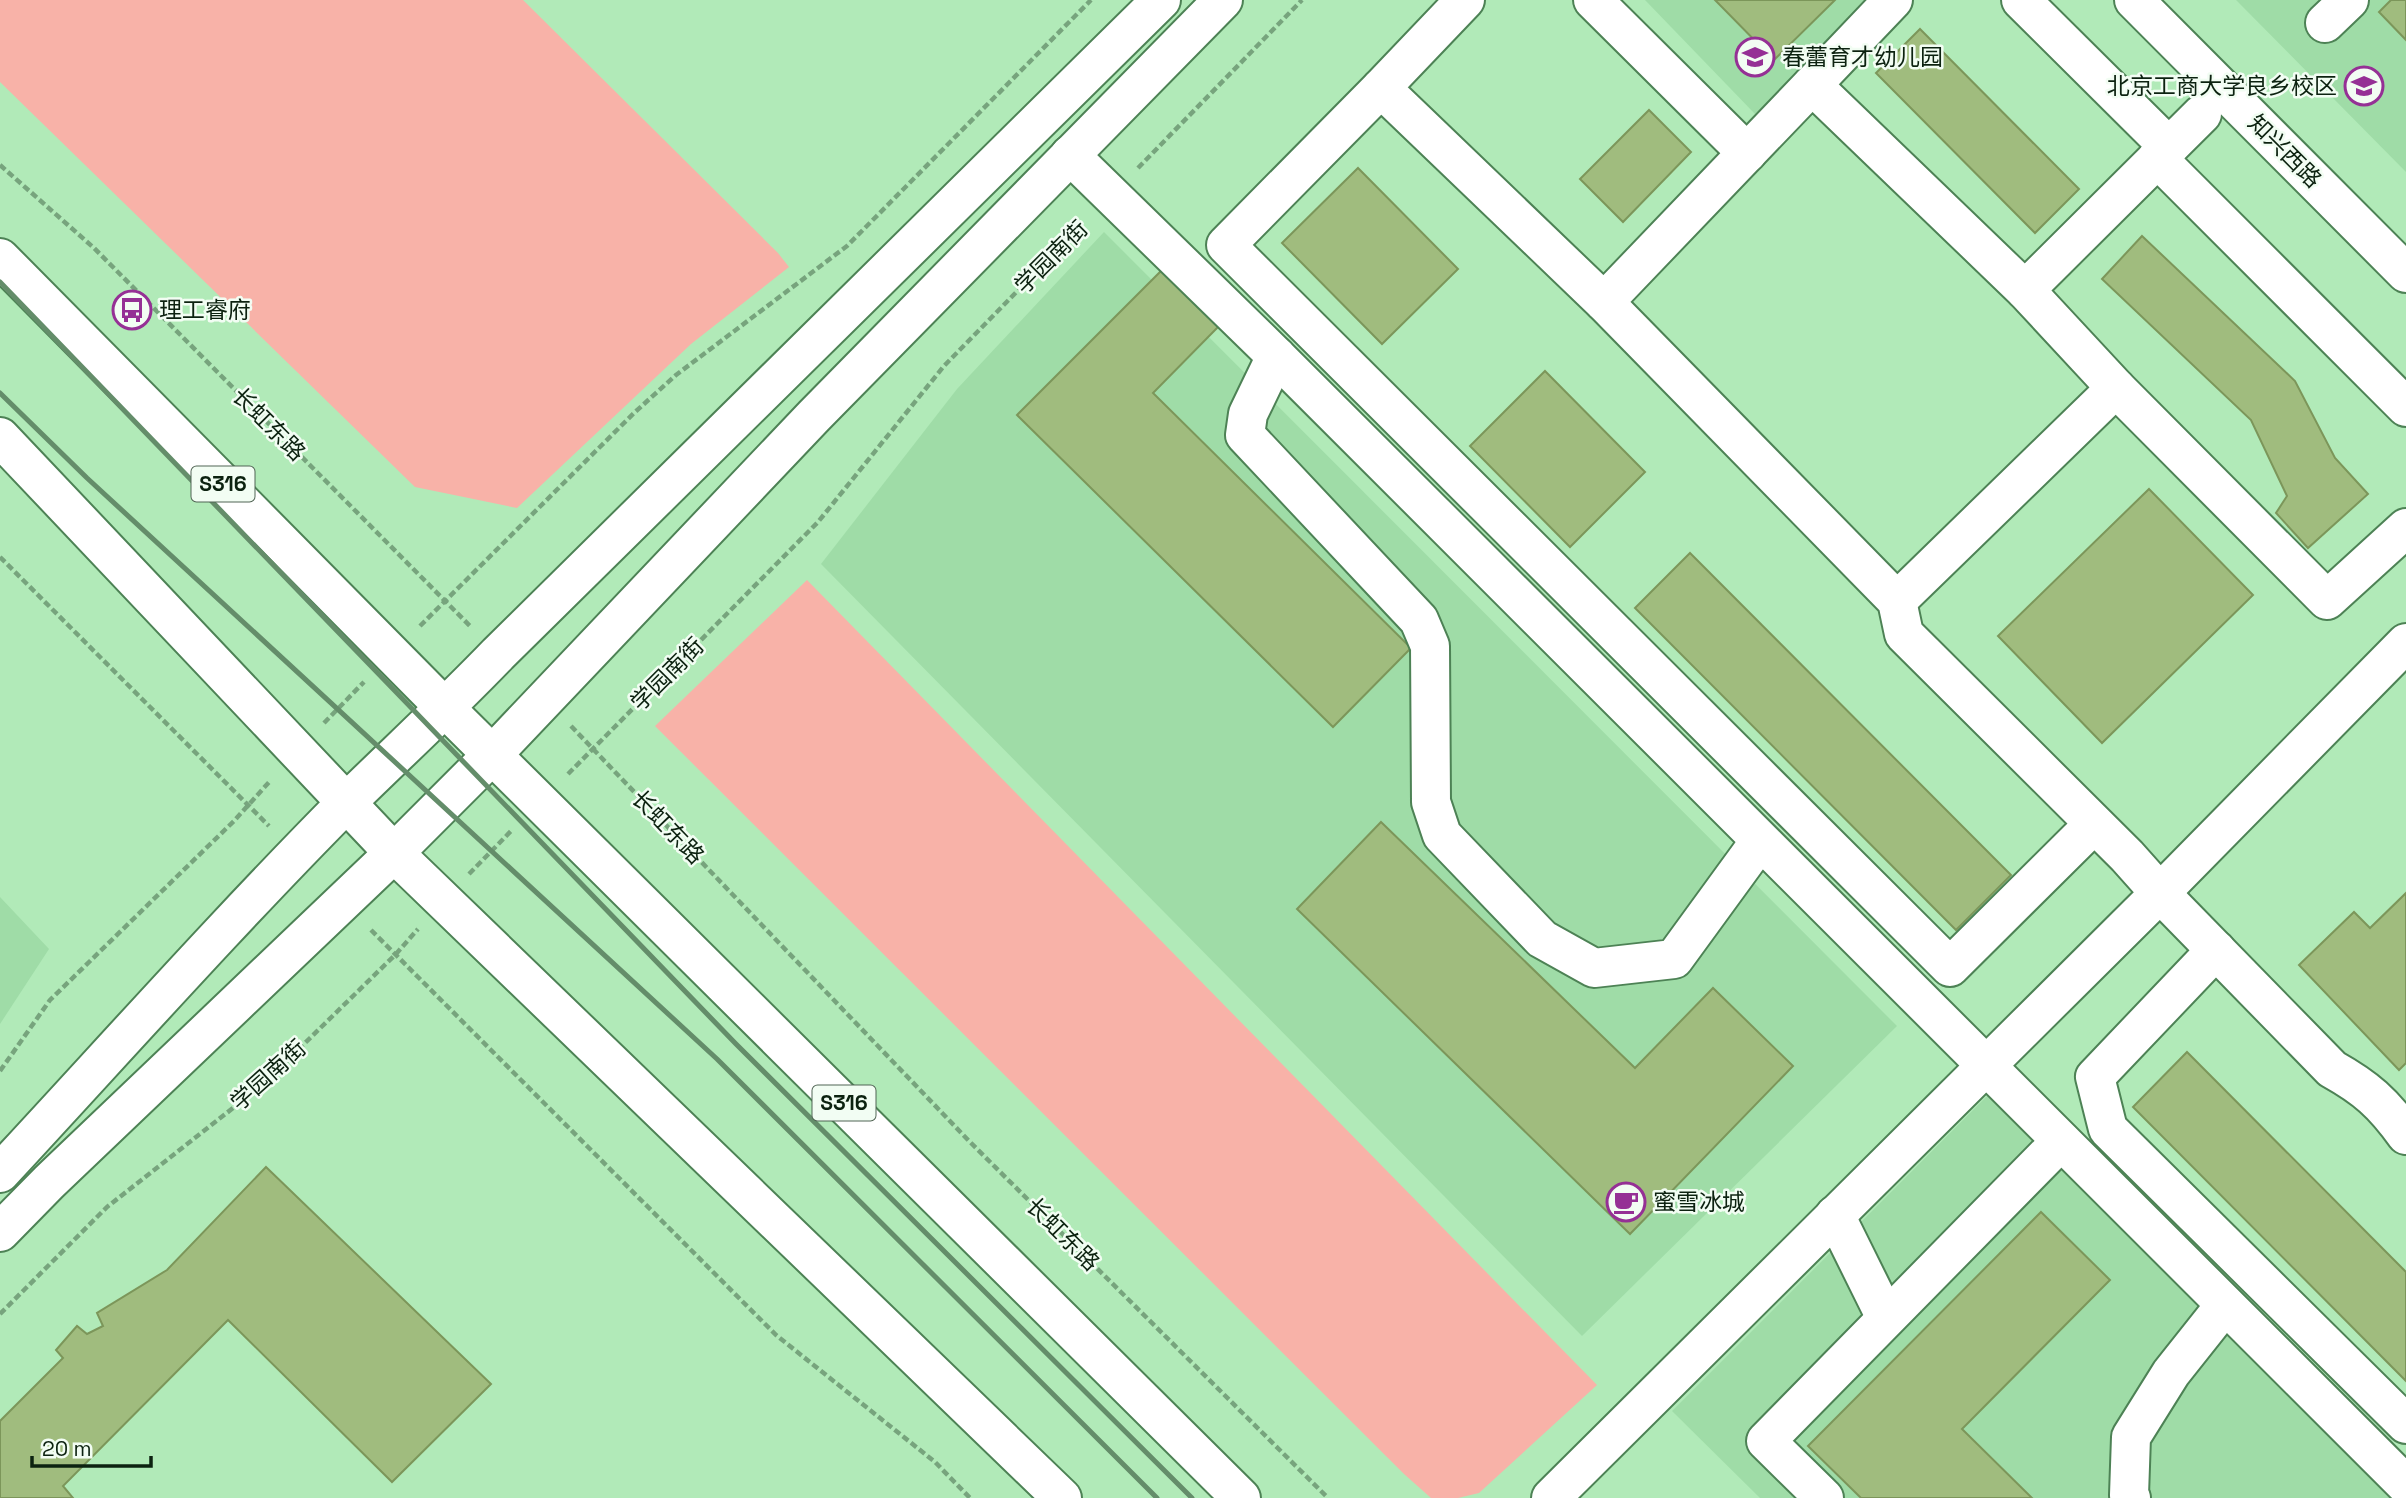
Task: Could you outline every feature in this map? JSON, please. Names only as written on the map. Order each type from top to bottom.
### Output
[{"type":"street","points":[[0,1173],[243,910],[347,803],[446,709],[498,654],[1161,0]]},
{"type":"street","points":[[0,1232],[59,1172],[394,853],[493,754],[814,416],[1223,0]]},
{"type":"street","points":[[1593,0],[1747,153]]},
{"type":"street","points":[[1604,302],[1893,0]]},
{"type":"street","points":[[2021,0],[2406,407]]},
{"type":"street","name":"知兴西路","points":[[2134,0],[2406,273]]},
{"type":"street","points":[[1444,7],[1381,88],[1226,245],[1950,967],[2094,824]]},
{"type":"street","points":[[1812,85],[2025,290],[2116,388],[2327,600],[2406,528]]},
{"type":"street","points":[[1381,88],[1604,302],[1897,601],[1903,634],[2127,856],[2332,1069],[2399,1109]]},
{"type":"street","points":[[2025,290],[2202,114]]},
{"type":"street","points":[[1070,155],[1276,356],[2406,1485]]},
{"type":"street","name":"S316","points":[[0,258],[446,709],[1241,1498]]},
{"type":"street","points":[[1276,356],[1248,414],[1245,435],[1419,620],[1430,646],[1431,802],[1442,835],[1542,939],[1594,968],[1674,959],[1760,841]]},
{"type":"street","points":[[1897,601],[2116,388]]},
{"type":"street","points":[[0,437],[394,853],[1062,1498]]},
{"type":"street","points":[[1551,1498],[2160,893],[2406,643]]},
{"type":"street","points":[[2216,950],[2095,1077],[2108,1129],[2406,1424]]},
{"type":"street","points":[[1824,1498],[1766,1441],[2060,1141]]},
{"type":"street","points":[[1835,1215],[1886,1318]]},
{"type":"street","points":[[2131,1498],[2131,1437],[2171,1373],[2225,1305]]},
{"type":"path","points":[[0,1071],[50,1000],[234,821],[391,653],[634,413],[676,375],[847,246],[1091,0]]},
{"type":"path","name":"学园南街","points":[[0,1314],[107,1208],[261,1086],[396,954],[443,900],[818,522],[944,366],[1302,0]]},
{"type":"path","name":"长虹东路","points":[[0,164],[94,248],[498,654]]},
{"type":"path","points":[[0,557],[298,854]]},
{"type":"path","name":"长虹东路","points":[[545,699],[969,1141],[1328,1498]]},
{"type":"path","points":[[343,902],[776,1335],[935,1462],[970,1498]]},
{"type":"shaded area","points":[[0,0],[523,0],[789,267],[691,344],[517,508],[415,487],[0,82]]},
{"type":"shaded area","name":"春蕾育才幼儿园","points":[[1645,0],[1866,0],[1755,114]]},
{"type":"shaded area","name":"北京工商大学良乡校区","points":[[2236,0],[2406,0],[2406,172]]},
{"type":"shaded area","points":[[1104,232],[1897,1026],[1582,1336],[821,564],[957,389]]},
{"type":"shaded area","points":[[807,580],[1597,1385],[1479,1493],[1458,1498],[1431,1498],[1404,1474],[655,726]]},
{"type":"shaded area","points":[[0,897],[49,949],[0,1024]]},
{"type":"shaded area","points":[[2009,1074],[2406,1498],[1760,1498],[1672,1411]]},
{"type":"building","points":[[1715,0],[1835,0],[1774,60]]},
{"type":"building","points":[[2391,0],[2406,0],[2406,40],[2379,12]]},
{"type":"building","points":[[1920,29],[2079,189],[2035,233],[1876,73]]},
{"type":"building","points":[[1649,110],[1691,152],[1623,222],[1580,179]]},
{"type":"building","points":[[1358,168],[1458,269],[1382,344],[1282,243]]},
{"type":"building","points":[[2142,236],[2295,381],[2335,458],[2368,494],[2308,548],[2276,513],[2287,496],[2251,420],[2102,279]]},
{"type":"building","points":[[1162,270],[1219,326],[1153,393],[1411,648],[1333,727],[1017,415]]},
{"type":"building","points":[[1545,371],[1645,472],[1570,547],[1470,446]]},
{"type":"building","points":[[2149,489],[2253,595],[2102,743],[1998,636]]},
{"type":"building","points":[[1690,553],[2011,875],[1956,930],[1635,608]]},
{"type":"building","points":[[1381,822],[1635,1068],[1713,988],[1793,1066],[1630,1234],[1297,909]]},
{"type":"building","points":[[2406,893],[2406,1063],[2399,1070],[2299,965],[2354,912],[2370,928]]},
{"type":"building","points":[[2187,1052],[2406,1272],[2406,1381],[2133,1107]]},
{"type":"building","points":[[266,1167],[491,1384],[392,1482],[228,1320],[63,1486],[73,1498],[0,1498],[0,1421],[63,1358],[56,1350],[77,1326],[87,1334],[103,1326],[97,1313],[167,1270]]},
{"type":"building","points":[[2041,1212],[2110,1280],[1962,1429],[2032,1498],[1861,1498],[1808,1446]]},
{"type":"railway","points":[[0,282],[736,1044],[1192,1498]]},
{"type":"railway","points":[[0,393],[87,478],[717,1059],[1157,1498]]},
{"type":"place","name":"春蕾育才幼儿园","points":[[1755,57]]},
{"type":"place","name":"北京工商大学良乡校区","points":[[2364,86]]},
{"type":"place","name":"理工睿府","points":[[132,310]]},
{"type":"place","name":"蜜雪冰城","points":[[1626,1202]]}]
